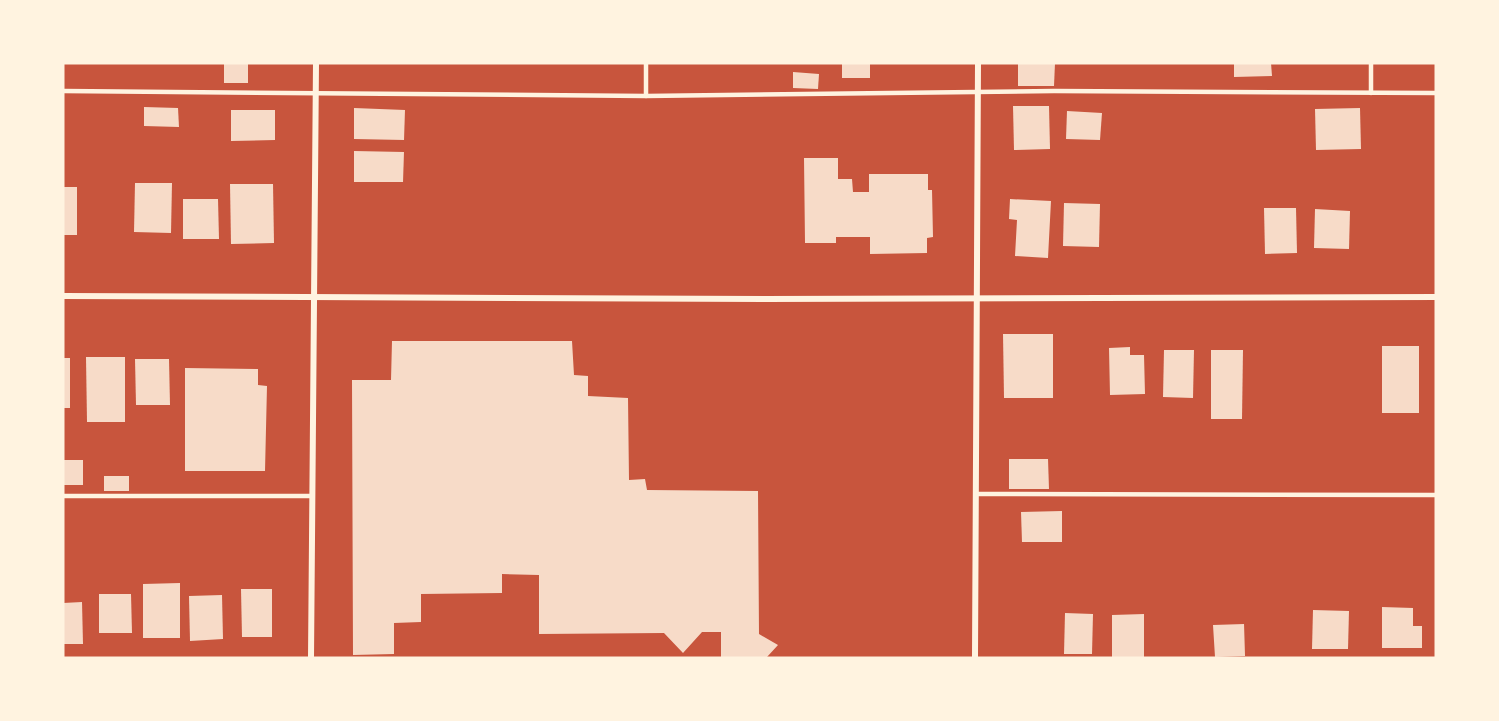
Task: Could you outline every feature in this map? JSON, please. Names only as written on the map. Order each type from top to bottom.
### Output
[{"type":"street","points":[[311,658],[316,63]]},
{"type":"street","points":[[975,658],[978,63]]},
{"type":"street","points":[[63,296],[1436,297]]},
{"type":"lane","points":[[646,63],[646,96]]},
{"type":"lane","points":[[1371,63],[1371,93]]},
{"type":"lane","points":[[63,91],[646,96],[1436,93]]},
{"type":"lane","points":[[976,494],[1436,495]]},
{"type":"lane","points":[[63,496],[311,496]]},
{"type":"building","points":[[224,63],[248,63],[248,83],[224,83]]},
{"type":"building","points":[[842,63],[870,63],[870,78],[842,78]]},
{"type":"building","points":[[1018,63],[1055,63],[1054,86],[1018,86]]},
{"type":"building","points":[[1234,63],[1271,63],[1272,76],[1234,77]]},
{"type":"building","points":[[793,72],[819,74],[818,89],[793,88]]},
{"type":"building","points":[[1013,106],[1049,106],[1050,149],[1014,150]]},
{"type":"building","points":[[144,107],[178,108],[179,127],[144,126]]},
{"type":"building","points":[[354,108],[405,110],[404,140],[354,139]]},
{"type":"building","points":[[1360,108],[1361,149],[1316,150],[1315,109]]},
{"type":"building","points":[[231,110],[275,110],[275,140],[231,141]]},
{"type":"building","points":[[1067,111],[1102,113],[1100,140],[1066,139]]},
{"type":"building","points":[[354,151],[404,152],[403,182],[354,182]]},
{"type":"building","points":[[804,158],[838,158],[838,179],[852,179],[853,192],[869,192],[869,174],[928,174],[928,190],[932,190],[933,237],[927,238],[927,253],[870,254],[870,237],[836,237],[836,243],[805,243]]},
{"type":"building","points":[[135,183],[172,183],[171,233],[134,232]]},
{"type":"building","points":[[230,184],[273,184],[274,243],[231,244]]},
{"type":"building","points":[[63,187],[77,187],[77,235],[63,235]]},
{"type":"building","points":[[183,199],[218,199],[219,239],[183,239]]},
{"type":"building","points":[[1010,199],[1051,201],[1048,258],[1015,256],[1017,220],[1009,219]]},
{"type":"building","points":[[1064,203],[1100,204],[1099,247],[1063,246]]},
{"type":"building","points":[[1264,208],[1296,208],[1297,253],[1265,254]]},
{"type":"building","points":[[1315,209],[1350,211],[1349,249],[1314,248]]},
{"type":"building","points":[[1003,334],[1053,334],[1053,398],[1004,398]]},
{"type":"building","points":[[392,341],[572,341],[574,375],[588,376],[588,396],[628,398],[629,480],[645,479],[647,490],[758,491],[759,634],[778,645],[767,657],[721,658],[721,632],[702,632],[683,653],[664,633],[539,634],[539,575],[502,574],[502,593],[421,594],[421,622],[394,623],[394,654],[353,655],[352,380],[391,380]]},
{"type":"building","points":[[1382,346],[1419,346],[1419,413],[1382,413]]},
{"type":"building","points":[[1130,347],[1130,355],[1144,355],[1145,394],[1110,395],[1109,348]]},
{"type":"building","points":[[1164,350],[1194,350],[1193,398],[1163,397]]},
{"type":"building","points":[[1211,350],[1243,350],[1242,419],[1211,419]]},
{"type":"building","points":[[86,357],[125,357],[125,422],[87,422]]},
{"type":"building","points":[[63,358],[70,358],[70,408],[63,408]]},
{"type":"building","points":[[135,359],[169,359],[170,405],[136,405]]},
{"type":"building","points":[[185,368],[258,369],[258,385],[267,386],[265,471],[185,471]]},
{"type":"building","points":[[1009,459],[1048,459],[1049,489],[1009,489]]},
{"type":"building","points":[[63,460],[83,460],[83,485],[63,485]]},
{"type":"building","points":[[104,476],[129,476],[129,491],[104,491]]},
{"type":"building","points":[[1062,511],[1062,542],[1022,542],[1021,512]]},
{"type":"building","points":[[180,583],[180,638],[143,638],[143,584]]},
{"type":"building","points":[[241,589],[272,589],[272,637],[242,637]]},
{"type":"building","points":[[99,594],[131,594],[132,633],[99,633]]},
{"type":"building","points":[[222,595],[223,639],[190,641],[189,596]]},
{"type":"building","points":[[82,602],[83,644],[63,644],[63,603]]},
{"type":"building","points":[[1382,607],[1413,608],[1413,626],[1422,626],[1422,648],[1382,648]]},
{"type":"building","points":[[1313,610],[1349,611],[1348,649],[1312,649]]},
{"type":"building","points":[[1065,613],[1093,614],[1092,654],[1064,654]]},
{"type":"building","points":[[1144,614],[1144,657],[1112,657],[1112,615]]},
{"type":"building","points":[[1244,624],[1245,656],[1215,657],[1213,625]]}]
